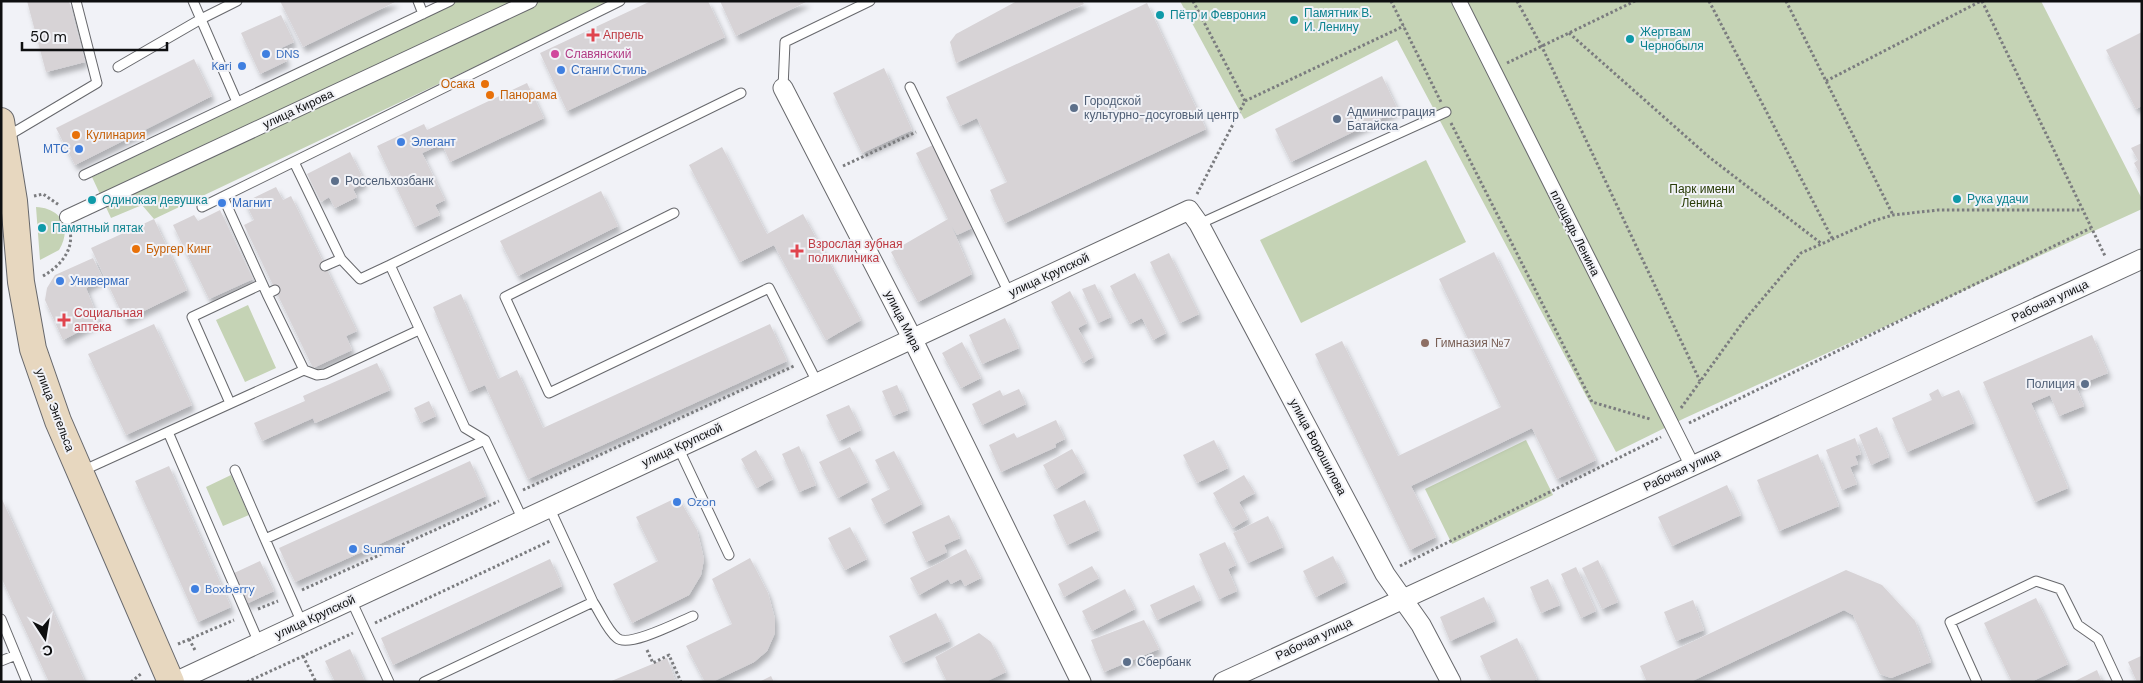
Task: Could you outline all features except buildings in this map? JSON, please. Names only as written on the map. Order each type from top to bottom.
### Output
[{"type":"main road","name":"улица Энгельса","points":[[3,129],[14,201],[21,282],[32,349],[80,472],[173,682]]},
{"type":"street","name":"улица Кирова","points":[[67,217],[530,1]]},
{"type":"street","name":"площадь Ленина","points":[[1459,1],[1692,465]]},
{"type":"street","name":"улица Мира","points":[[783,88],[912,338],[1081,682]]},
{"type":"street","name":"улица Крупской","points":[[173,682],[1009,293],[1194,217]]},
{"type":"street","name":"улица Ворошилова","points":[[1194,217],[1385,574],[1421,625],[1451,682]]},
{"type":"street","name":"Рабочая улица","points":[[1223,682],[2142,259]]},
{"type":"lane","points":[[3,129],[96,83],[76,1]]},
{"type":"lane","points":[[193,1],[237,102]]},
{"type":"lane","points":[[118,67],[200,19],[237,1]]},
{"type":"lane","points":[[418,1],[423,14]]},
{"type":"lane","points":[[84,175],[450,1]]},
{"type":"lane","points":[[202,207],[620,1]]},
{"type":"lane","name":"улица Мира","points":[[783,88],[785,42],[870,1]]},
{"type":"lane","points":[[910,87],[1009,293]]},
{"type":"lane","points":[[294,162],[341,259],[360,279],[741,93]]},
{"type":"lane","points":[[1194,217],[1446,112]]},
{"type":"lane","points":[[223,196],[262,284],[271,292],[304,370]]},
{"type":"lane","points":[[674,213],[505,297],[550,393],[769,288],[818,382]]},
{"type":"lane","points":[[325,266],[341,259]]},
{"type":"lane","points":[[390,265],[465,428],[485,440],[522,520]]},
{"type":"lane","points":[[230,404],[192,317],[262,284]]},
{"type":"lane","points":[[80,472],[304,370],[317,375],[325,374],[419,330]]},
{"type":"lane","points":[[168,432],[258,643]]},
{"type":"lane","points":[[266,539],[485,440]]},
{"type":"lane","points":[[678,447],[729,555]]},
{"type":"lane","points":[[235,470],[302,623]]},
{"type":"lane","points":[[550,507],[593,602],[617,638],[626,641],[641,638],[693,616]]},
{"type":"lane","points":[[1977,682],[1950,622],[2036,581],[2056,586],[2062,592],[2078,625],[2098,639],[2118,682]]},
{"type":"lane","points":[[351,600],[389,682]]},
{"type":"lane","points":[[424,682],[593,602]]},
{"type":"lane","points":[[1,619],[27,682]]},
{"type":"lane","points":[[1,661],[16,655]]},
{"type":"path","points":[[1193,1],[1245,101]]},
{"type":"path","points":[[1391,1],[1592,402],[1673,428]]},
{"type":"path","points":[[1517,1],[1542,47],[1700,381]]},
{"type":"path","points":[[1493,69],[1634,1]]},
{"type":"path","points":[[1709,1],[1832,238]]},
{"type":"path","points":[[1786,1],[1893,216]]},
{"type":"path","points":[[1826,81],[1982,1],[2112,272]]},
{"type":"path","points":[[1194,217],[1245,101],[1404,26]]},
{"type":"path","points":[[1569,33],[1709,157],[1822,244]]},
{"type":"path","points":[[827,173],[928,126]]},
{"type":"path","points":[[1673,428],[1700,381],[1743,322],[1800,253],[1832,238],[1893,216],[1938,210],[2082,210]]},
{"type":"path","points":[[38,278],[54,270],[66,255],[71,234],[67,217]]},
{"type":"path","points":[[1385,574],[1673,428],[2091,228]]},
{"type":"path","points":[[247,682],[562,536]]},
{"type":"path","points":[[641,638],[652,663],[669,655],[681,682]]},
{"type":"path","points":[[304,656],[316,682]]},
{"type":"green space","points":[[458,1],[613,1],[154,219],[142,205],[111,218],[92,177]]},
{"type":"green space","name":"Парк имени Ленина","points":[[1180,1],[2041,1],[2142,199],[2142,209],[1685,418],[1616,452],[1397,40],[1244,119]]},
{"type":"green space","points":[[1426,160],[1466,242],[1301,323],[1260,240]]},
{"type":"green space","points":[[36,207],[44,208],[58,215],[62,220],[65,234],[59,250],[40,260]]},
{"type":"green space","points":[[248,305],[276,368],[245,382],[216,320]]},
{"type":"green space","points":[[1526,440],[1553,495],[1452,544],[1425,489]]},
{"type":"green space","points":[[231,475],[249,515],[223,526],[206,487]]},
{"type":"place","name":"Пётр и Феврония","points":[[1160,15]]},
{"type":"place","name":"Памятник В. И. Ленину","points":[[1294,20]]},
{"type":"place","name":"Апрель","points":[[593,35]]},
{"type":"place","name":"Жертвам Чернобыля","points":[[1630,39]]},
{"type":"place","name":"DNS","points":[[266,54]]},
{"type":"place","name":"Славянский","points":[[555,54]]},
{"type":"place","name":"Kari","points":[[242,66]]},
{"type":"place","name":"Станги Стиль","points":[[561,70]]},
{"type":"place","name":"Осака","points":[[485,84]]},
{"type":"place","name":"Панорама","points":[[490,95]]},
{"type":"place","name":"Городской культурно-досуговый центр","points":[[1074,108]]},
{"type":"place","name":"Администрация Батайска","points":[[1337,119]]},
{"type":"place","name":"Кулинария","points":[[76,135]]},
{"type":"place","name":"Элегант","points":[[401,142]]},
{"type":"place","name":"МТС","points":[[79,149]]},
{"type":"place","name":"Россельхозбанк","points":[[335,181]]},
{"type":"place","name":"Рука удачи","points":[[1957,199]]},
{"type":"place","name":"Одинокая девушка","points":[[92,200]]},
{"type":"place","name":"Магнит","points":[[222,203]]},
{"type":"place","name":"Памятный пятак","points":[[42,228]]},
{"type":"place","name":"Бургер Кинг","points":[[136,249]]},
{"type":"place","name":"Взрослая зубная поликлиника","points":[[797,251]]},
{"type":"place","name":"Универмаг","points":[[60,281]]},
{"type":"place","name":"Социальная аптека","points":[[64,320]]},
{"type":"place","name":"Гимназия №7","points":[[1425,343]]},
{"type":"place","name":"Полиция","points":[[2085,384]]},
{"type":"place","name":"Ozon","points":[[677,502]]},
{"type":"place","name":"Sunmar","points":[[353,549]]},
{"type":"place","name":"Boxberry","points":[[195,589]]},
{"type":"place","name":"Сбербанк","points":[[1127,662]]}]
